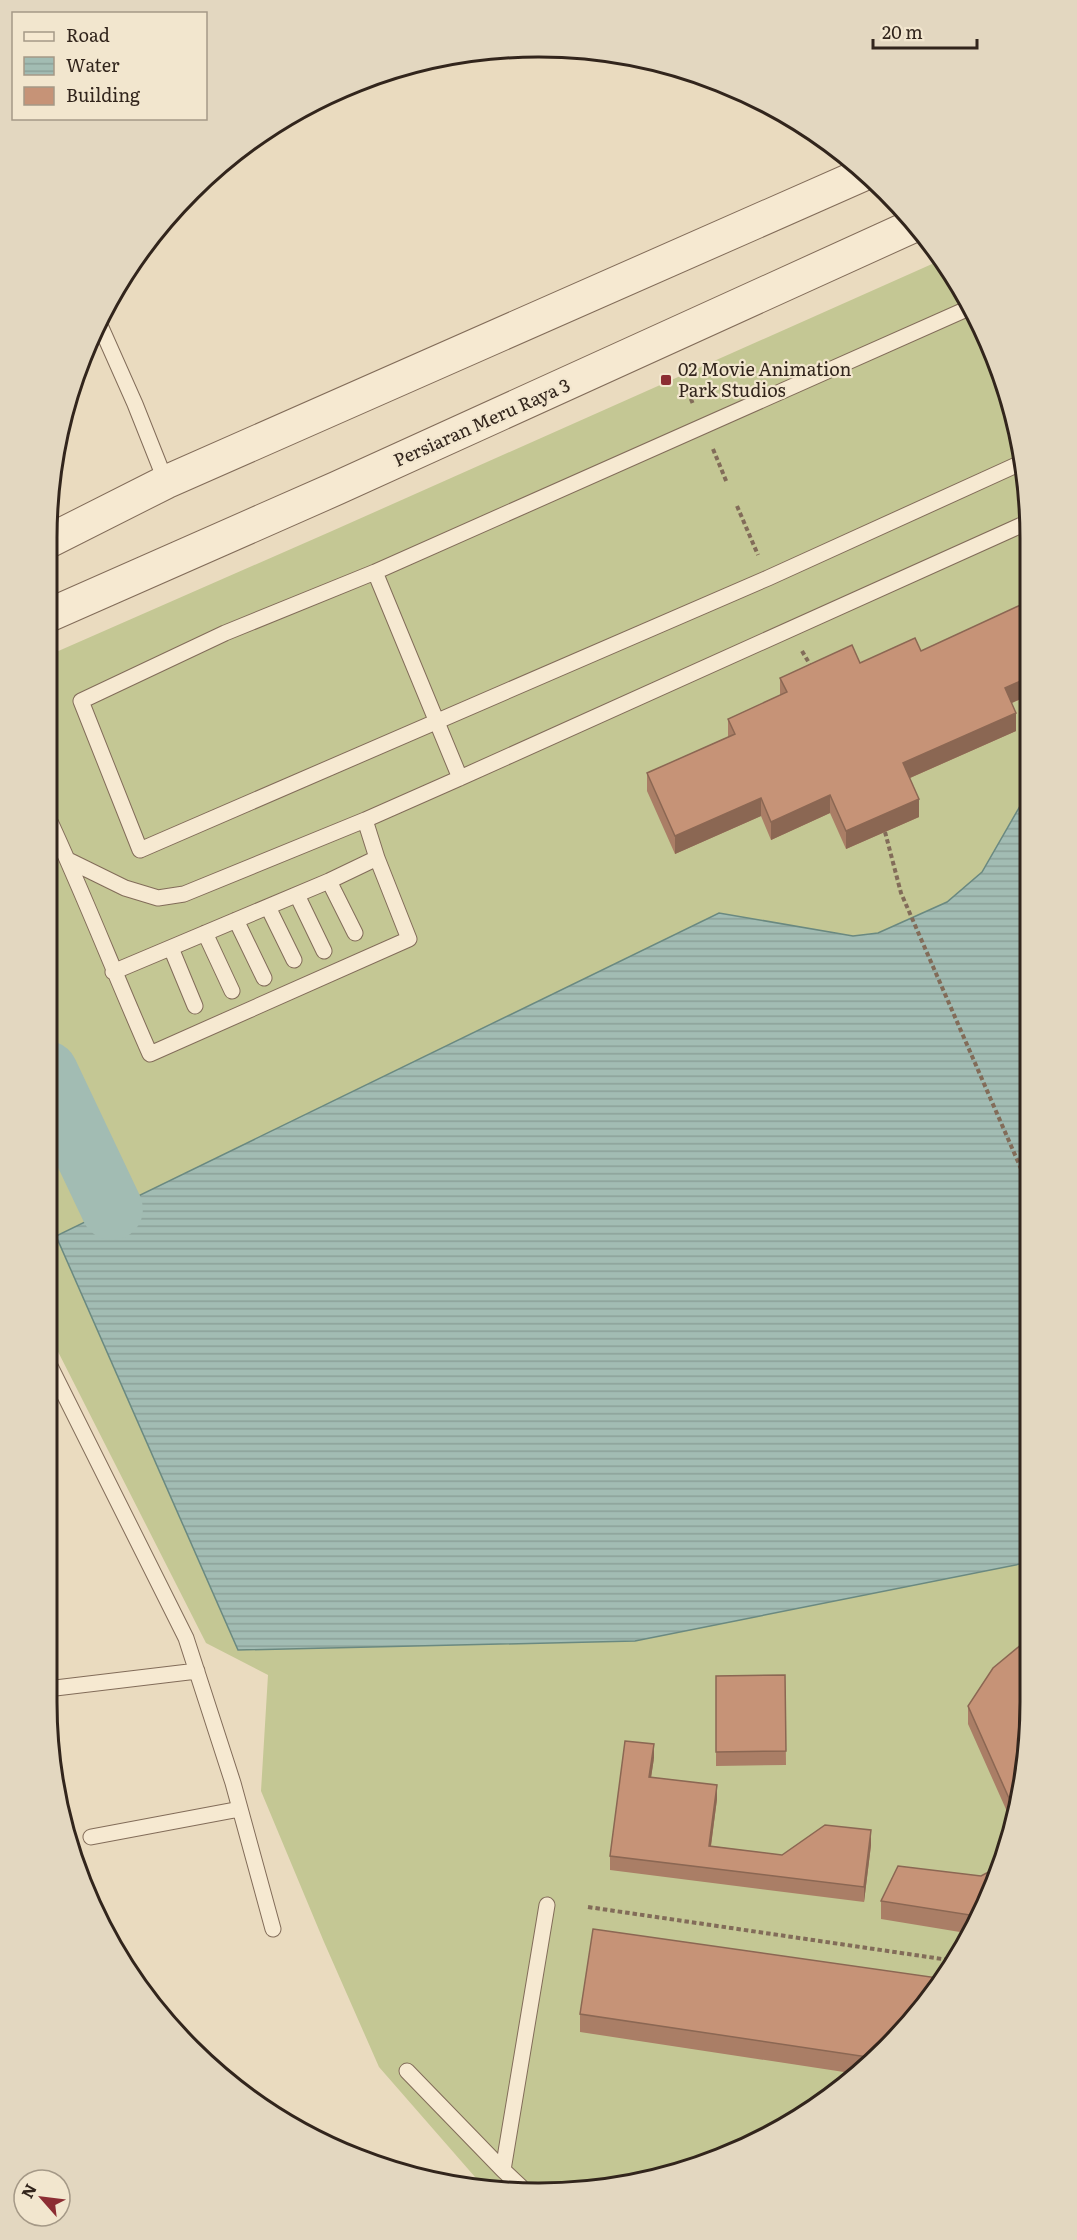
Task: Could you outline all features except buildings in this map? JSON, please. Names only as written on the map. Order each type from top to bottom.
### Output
[{"type":"street","points":[[57,536],[166,482],[857,177]]},
{"type":"street","name":"Persiaran Meru Raya 3","points":[[57,611],[337,488],[907,229]]},
{"type":"lane","points":[[962,311],[375,572],[225,633],[81,701],[140,850],[768,578],[1014,466]]},
{"type":"lane","points":[[104,333],[166,482]]},
{"type":"lane","points":[[68,860],[125,888],[158,898],[184,894],[365,820],[1020,526]]},
{"type":"lane","points":[[375,572],[460,778]]},
{"type":"lane","points":[[57,838],[150,1054],[409,939],[377,858],[365,820]]},
{"type":"lane","points":[[113,972],[297,895],[377,858]]},
{"type":"lane","points":[[329,881],[355,933]]},
{"type":"lane","points":[[297,895],[324,951]]},
{"type":"lane","points":[[268,907],[294,960]]},
{"type":"lane","points":[[236,920],[264,978]]},
{"type":"lane","points":[[205,933],[232,991]]},
{"type":"lane","points":[[171,948],[195,1006]]},
{"type":"lane","points":[[57,1382],[186,1638],[240,1809],[273,1929]]},
{"type":"lane","points":[[57,1688],[197,1671]]},
{"type":"lane","points":[[91,1837],[240,1809]]},
{"type":"lane","points":[[503,2170],[547,1905]]},
{"type":"lane","points":[[407,2071],[516,2182]]},
{"type":"path","points":[[684,385],[693,405]]},
{"type":"path","points":[[711,447],[727,483]]},
{"type":"path","points":[[737,506],[763,565]]},
{"type":"path","points":[[801,650],[813,669]]},
{"type":"path","points":[[885,832],[901,893],[1020,1166]]},
{"type":"path","points":[[588,1907],[945,1959]]},
{"type":"green space","points":[[933,263],[955,298],[983,354],[1004,414],[1011,445],[1019,507],[1020,538],[1020,1702],[1016,1764],[1011,1795],[994,1856],[970,1914],[939,1969],[901,2019],[879,2042],[856,2064],[806,2102],[751,2133],[693,2157],[632,2174],[570,2182],[538,2183],[477,2179],[379,2067],[261,1791],[268,1675],[206,1643],[57,1350],[57,652]]},
{"type":"water","points":[[1020,806],[1020,1564],[635,1641],[238,1650],[57,1236],[719,913],[853,936],[878,933],[947,902],[982,872]]},
{"type":"waterway","points":[[57,1093],[112,1209]]},
{"type":"place","name":"02 Movie Animation Park Studios","points":[[666,380]]}]
